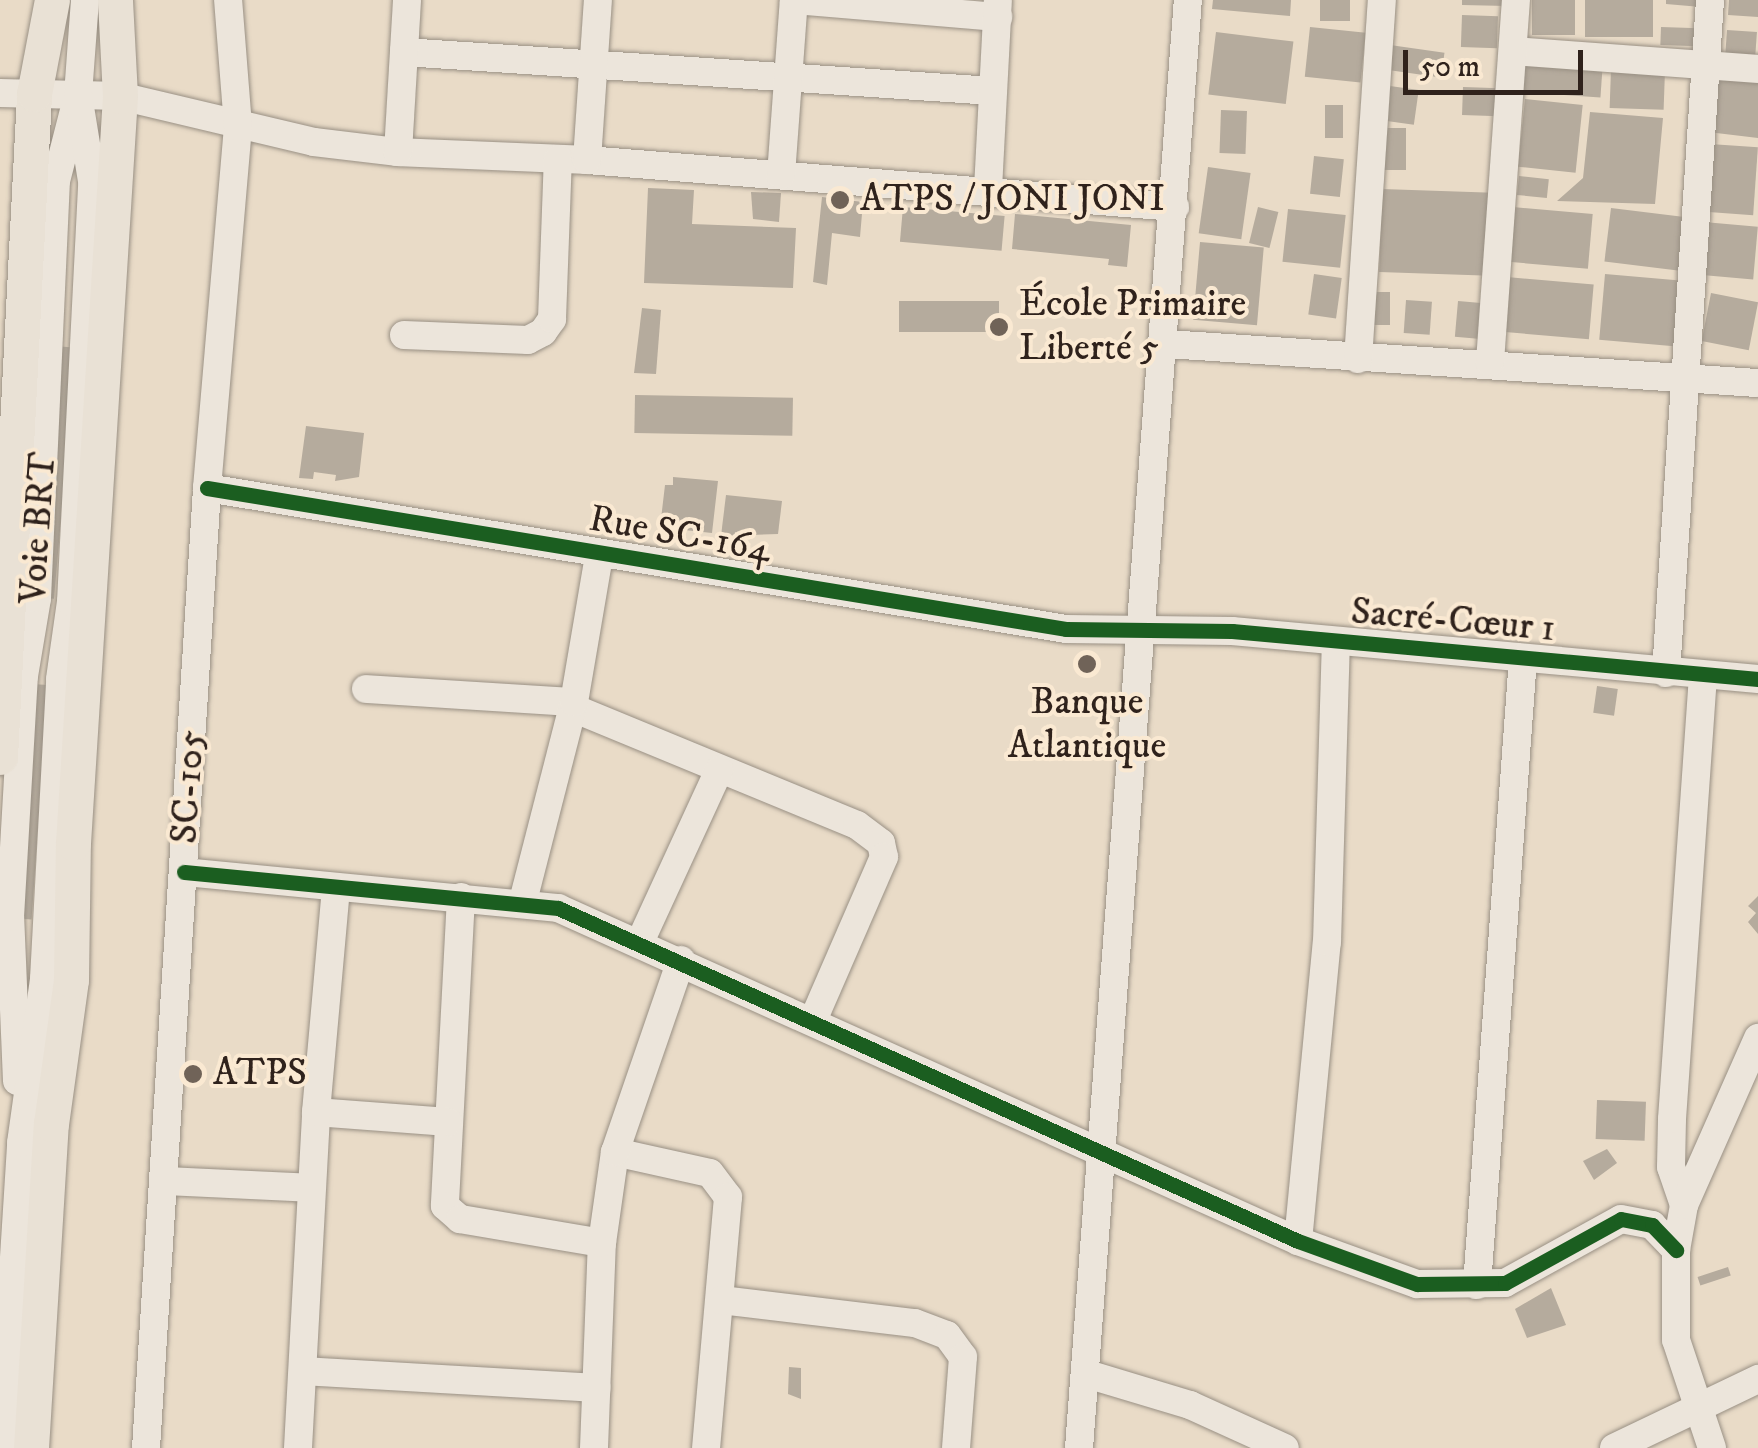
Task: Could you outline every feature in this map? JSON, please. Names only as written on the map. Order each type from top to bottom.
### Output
[{"type":"main road","points":[[0,756],[17,93],[52,0]]},
{"type":"main road","points":[[31,1448],[51,1124],[71,980],[73,843],[120,96],[115,0]]},
{"type":"street","name":"Voie BRT","points":[[2,1448],[21,1143],[44,979],[76,509],[92,181],[78,95],[85,0]]},
{"type":"street","name":"SC-105","points":[[146,1448],[207,488],[238,126],[228,0]]},
{"type":"street","points":[[398,152],[407,0]]},
{"type":"street","points":[[587,160],[598,0]]},
{"type":"street","points":[[781,175],[794,0],[998,9],[988,190]]},
{"type":"street","points":[[1079,1448],[1167,344],[1188,0]]},
{"type":"street","points":[[1358,358],[1382,0]]},
{"type":"street","points":[[1490,362],[1516,0]]},
{"type":"street","points":[[1666,673],[1681,376],[1710,0]]},
{"type":"street","points":[[1512,51],[1758,69]]},
{"type":"street","points":[[404,52],[993,91]]},
{"type":"street","points":[[17,93],[120,96],[238,126],[398,152],[587,160],[1175,207]]},
{"type":"street","points":[[404,335],[528,340],[543,332],[552,319],[558,159]]},
{"type":"street","points":[[1167,344],[1358,358],[1490,362],[1758,383]]},
{"type":"street","name":"Rue SC-164","points":[[207,488],[1066,629],[1143,632]]},
{"type":"street","points":[[523,901],[573,705],[600,554]]},
{"type":"street","name":"Sacré-Cœur 1","points":[[1143,632],[1232,631],[1336,644],[1758,679]]},
{"type":"street","points":[[1298,1241],[1328,942],[1336,644]]},
{"type":"street","points":[[1478,1285],[1522,658]]},
{"type":"street","points":[[1684,1205],[1671,1166],[1672,1119],[1703,676]]},
{"type":"street","points":[[366,689],[573,705],[858,826],[881,843],[884,857],[813,1020]]},
{"type":"street","points":[[640,942],[719,770]]},
{"type":"street","points":[[184,872],[523,901],[570,912],[1298,1241],[1417,1284],[1478,1285],[1527,1275],[1621,1219],[1652,1225],[1676,1250]]},
{"type":"street","points":[[298,1448],[316,1112],[336,888]]},
{"type":"street","points":[[461,897],[443,1192],[452,1215],[602,1243]]},
{"type":"street","points":[[594,1448],[602,1243],[615,1152],[681,960]]},
{"type":"street","points":[[1712,1448],[1694,1408],[1674,1321],[1676,1250],[1684,1205],[1751,1073],[1758,1038]]},
{"type":"street","points":[[316,1112],[448,1122]]},
{"type":"street","points":[[615,1152],[710,1173],[720,1183],[728,1212],[706,1448]]},
{"type":"street","points":[[164,1181],[311,1188]]},
{"type":"street","points":[[721,1300],[915,1324],[947,1335],[963,1357],[956,1448]]},
{"type":"street","points":[[303,1370],[597,1388]]},
{"type":"street","points":[[1087,1374],[1190,1405],[1285,1448]]},
{"type":"street","points":[[1614,1448],[1758,1379]]},
{"type":"building","points":[[1213,0],[1291,0],[1290,16],[1212,9]]},
{"type":"building","points":[[1320,0],[1350,0],[1350,21],[1320,21]]},
{"type":"building","points":[[1462,0],[1508,0],[1507,6],[1462,5]]},
{"type":"building","points":[[1532,0],[1575,0],[1575,35],[1532,35]]},
{"type":"building","points":[[1585,0],[1653,0],[1653,37],[1585,37]]},
{"type":"building","points":[[1666,0],[1701,0],[1701,7],[1666,4]]},
{"type":"building","points":[[1729,0],[1758,0],[1758,17],[1728,15]]},
{"type":"building","points":[[1462,15],[1498,16],[1497,48],[1461,47]]},
{"type":"building","points":[[1310,27],[1366,33],[1360,83],[1305,77]]},
{"type":"building","points":[[1661,27],[1699,28],[1698,46],[1660,45]]},
{"type":"building","points":[[1727,30],[1757,32],[1755,62],[1725,60]]},
{"type":"building","points":[[1216,32],[1293,42],[1286,104],[1208,95]]},
{"type":"building","points":[[1390,45],[1444,53],[1441,77],[1387,70]]},
{"type":"building","points":[[1523,58],[1603,64],[1600,97],[1521,92]]},
{"type":"building","points":[[1611,69],[1665,71],[1664,110],[1610,108]]},
{"type":"building","points":[[1716,70],[1758,76],[1758,138],[1708,132]]},
{"type":"building","points":[[1390,86],[1419,90],[1414,125],[1385,121]]},
{"type":"building","points":[[1463,87],[1500,88],[1499,116],[1462,115]]},
{"type":"building","points":[[1525,99],[1583,105],[1576,173],[1518,167]]},
{"type":"building","points":[[1325,105],[1343,105],[1343,138],[1325,138]]},
{"type":"building","points":[[1221,110],[1247,111],[1245,154],[1219,153]]},
{"type":"building","points":[[1590,112],[1663,118],[1655,204],[1557,201],[1583,178]]},
{"type":"building","points":[[1383,128],[1406,128],[1406,170],[1383,170]]},
{"type":"building","points":[[1710,144],[1758,147],[1753,215],[1705,212]]},
{"type":"building","points":[[1314,156],[1344,159],[1340,197],[1310,194]]},
{"type":"building","points":[[1208,167],[1251,173],[1241,239],[1199,233]]},
{"type":"building","points":[[1519,176],[1549,179],[1547,198],[1517,195]]},
{"type":"building","points":[[648,188],[694,190],[692,224],[796,228],[793,288],[644,283]]},
{"type":"building","points":[[1382,189],[1493,193],[1490,276],[1379,272]]},
{"type":"building","points":[[751,192],[781,193],[779,222],[753,219]]},
{"type":"building","points":[[822,197],[863,202],[860,237],[832,233],[827,285],[813,282]]},
{"type":"building","points":[[903,207],[1005,216],[1002,251],[900,242]]},
{"type":"building","points":[[1258,207],[1278,212],[1269,248],[1249,243]]},
{"type":"building","points":[[1513,207],[1593,214],[1588,269],[1508,262]]},
{"type":"building","points":[[1611,208],[1688,218],[1682,271],[1604,262]]},
{"type":"building","points":[[1288,209],[1346,215],[1340,268],[1282,262]]},
{"type":"building","points":[[1015,214],[1131,225],[1127,267],[1108,265],[1109,259],[1012,249]]},
{"type":"building","points":[[1704,222],[1758,227],[1753,280],[1699,275]]},
{"type":"building","points":[[1200,242],[1264,248],[1257,325],[1193,320]]},
{"type":"building","points":[[1314,274],[1342,278],[1336,318],[1308,315]]},
{"type":"building","points":[[1605,274],[1683,281],[1677,347],[1599,340]]},
{"type":"building","points":[[1507,277],[1594,285],[1589,339],[1502,332]]},
{"type":"building","points":[[1371,292],[1390,292],[1390,325],[1371,325]]},
{"type":"building","points":[[1711,293],[1758,302],[1749,350],[1702,341]]},
{"type":"building","points":[[1406,300],[1432,302],[1430,335],[1404,333]]},
{"type":"building","points":[[899,301],[999,301],[999,332],[899,332]]},
{"type":"building","points":[[1458,301],[1481,303],[1478,339],[1455,337]]},
{"type":"building","points":[[642,308],[661,310],[656,374],[634,373]]},
{"type":"building","points":[[55,346],[76,348],[54,599],[33,597]]},
{"type":"building","points":[[635,395],[793,398],[792,436],[634,433]]},
{"type":"building","points":[[306,426],[364,433],[359,477],[335,481],[336,475],[314,472],[313,479],[299,478]]},
{"type":"building","points":[[673,477],[718,481],[712,533],[675,529],[675,520],[661,519],[665,485],[673,485]]},
{"type":"building","points":[[726,495],[782,501],[778,534],[721,536]]},
{"type":"building","points":[[32,684],[48,685],[32,920],[16,918]]},
{"type":"building","points":[[1597,686],[1618,689],[1614,716],[1593,713]]},
{"type":"building","points":[[1758,896],[1758,934],[1748,922],[1756,913],[1748,906]]},
{"type":"building","points":[[1597,1100],[1646,1102],[1645,1141],[1596,1139]]},
{"type":"building","points":[[1607,1149],[1617,1163],[1594,1180],[1583,1161]]},
{"type":"building","points":[[1728,1267],[1731,1276],[1700,1285],[1698,1277]]},
{"type":"building","points":[[1551,1288],[1566,1325],[1527,1338],[1515,1309]]},
{"type":"building","points":[[789,1367],[801,1368],[801,1399],[788,1394]]},
{"type":"cycle path","points":[[207,488],[1066,629],[1232,631],[1758,679]]},
{"type":"cycle path","points":[[184,872],[558,908],[1298,1241],[1417,1284],[1505,1283],[1621,1219],[1652,1225],[1676,1250]]},
{"type":"place","name":"ATPS / JONI JONI","points":[[840,200]]},
{"type":"place","name":"École Primaire Liberté 5","points":[[999,327]]},
{"type":"place","name":"Banque Atlantique","points":[[1087,664]]},
{"type":"place","name":"ATPS","points":[[193,1074]]}]
